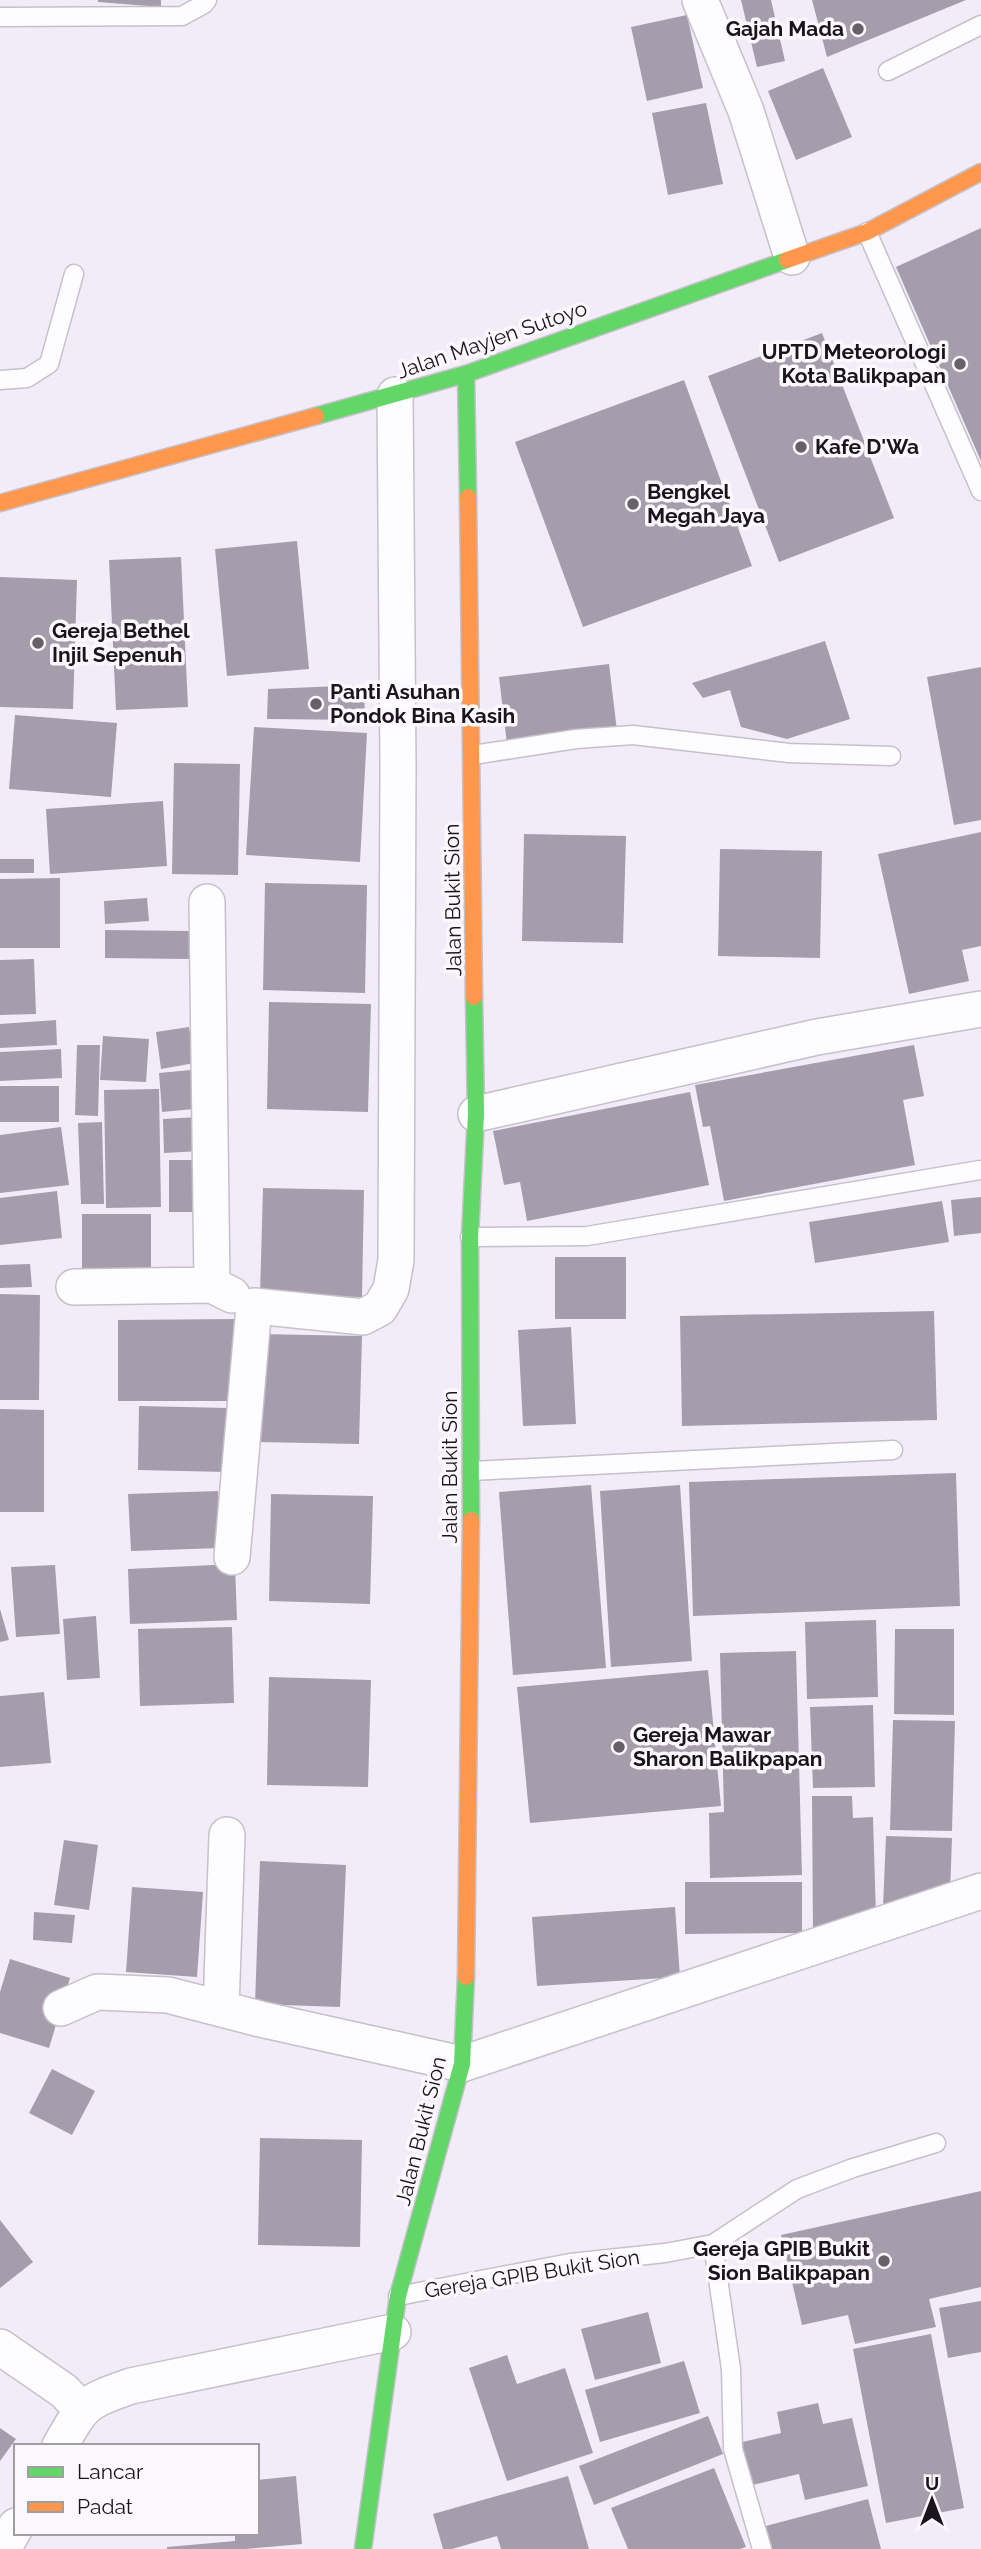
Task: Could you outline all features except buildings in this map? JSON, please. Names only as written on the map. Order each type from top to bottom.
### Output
[{"type":"street","points":[[700,0],[746,111],[792,257]]},
{"type":"street","name":"Jalan Mayjen Sutoyo","points":[[0,503],[466,374],[867,232],[981,172]]},
{"type":"street","name":"Jalan Bukit Sion","points":[[363,2549],[398,2296],[462,2064],[466,1967],[472,1471],[470,1237],[476,1114],[466,374]]},
{"type":"street","points":[[74,1287],[212,1285],[254,1306],[363,1317],[380,1308],[391,1289],[396,1260],[398,766],[395,395]]},
{"type":"street","points":[[207,902],[212,1285]]},
{"type":"street","points":[[476,1114],[817,1037],[981,1009]]},
{"type":"street","points":[[232,1557],[254,1306]]},
{"type":"street","points":[[221,2009],[227,1835]]},
{"type":"street","points":[[61,2008],[97,1992],[168,1995],[462,2064],[981,1891]]},
{"type":"street","points":[[61,2444],[81,2409],[97,2398],[131,2386],[393,2332]]},
{"type":"street","points":[[0,2347],[64,2391],[81,2409]]},
{"type":"street","points":[[3,2549],[14,2530]]},
{"type":"lane","points":[[0,17],[182,16],[205,4],[207,0]]},
{"type":"lane","points":[[888,71],[981,25]]},
{"type":"lane","points":[[867,232],[981,491]]},
{"type":"lane","points":[[0,380],[27,378],[50,364],[74,274]]},
{"type":"lane","points":[[473,755],[576,739],[633,735],[789,753],[891,756]]},
{"type":"lane","points":[[470,1237],[587,1236],[980,1170]]},
{"type":"lane","points":[[472,1471],[893,1450]]},
{"type":"lane","name":"Gereja GPIB Bukit Sion","points":[[398,2296],[570,2263],[665,2253],[713,2244],[797,2189],[853,2168],[936,2143]]},
{"type":"lane","points":[[713,2244],[730,2369],[733,2449],[762,2549]]},
{"type":"traffic: fast","points":[[316,416],[466,374],[787,260]]},
{"type":"traffic: fast","points":[[466,374],[468,497]]},
{"type":"traffic: fast","points":[[471,1520],[470,1237],[476,1114],[474,997]]},
{"type":"traffic: fast","points":[[363,2549],[398,2296],[462,2064],[466,1977]]},
{"type":"traffic: slow","points":[[787,260],[867,232],[981,172]]},
{"type":"traffic: slow","points":[[0,503],[316,416]]},
{"type":"traffic: slow","points":[[468,497],[474,997]]},
{"type":"traffic: slow","points":[[466,1977],[471,1520]]},
{"type":"place","name":"Gajah Mada","points":[[858,29]]},
{"type":"place","name":"UPTD Meteorologi Kota Balikpapan","points":[[960,364]]},
{"type":"place","name":"Kafe D'Wa","points":[[801,447]]},
{"type":"place","name":"Bengkel Megah Jaya","points":[[633,504]]},
{"type":"place","name":"Gereja Bethel Injil Sepenuh","points":[[38,643]]},
{"type":"place","name":"Panti Asuhan Pondok Bina Kasih","points":[[316,704]]},
{"type":"place","name":"Gereja Mawar Sharon Balikpapan","points":[[619,1747]]},
{"type":"place","name":"Gereja GPIB Bukit Sion Balikpapan","points":[[884,2261]]}]
